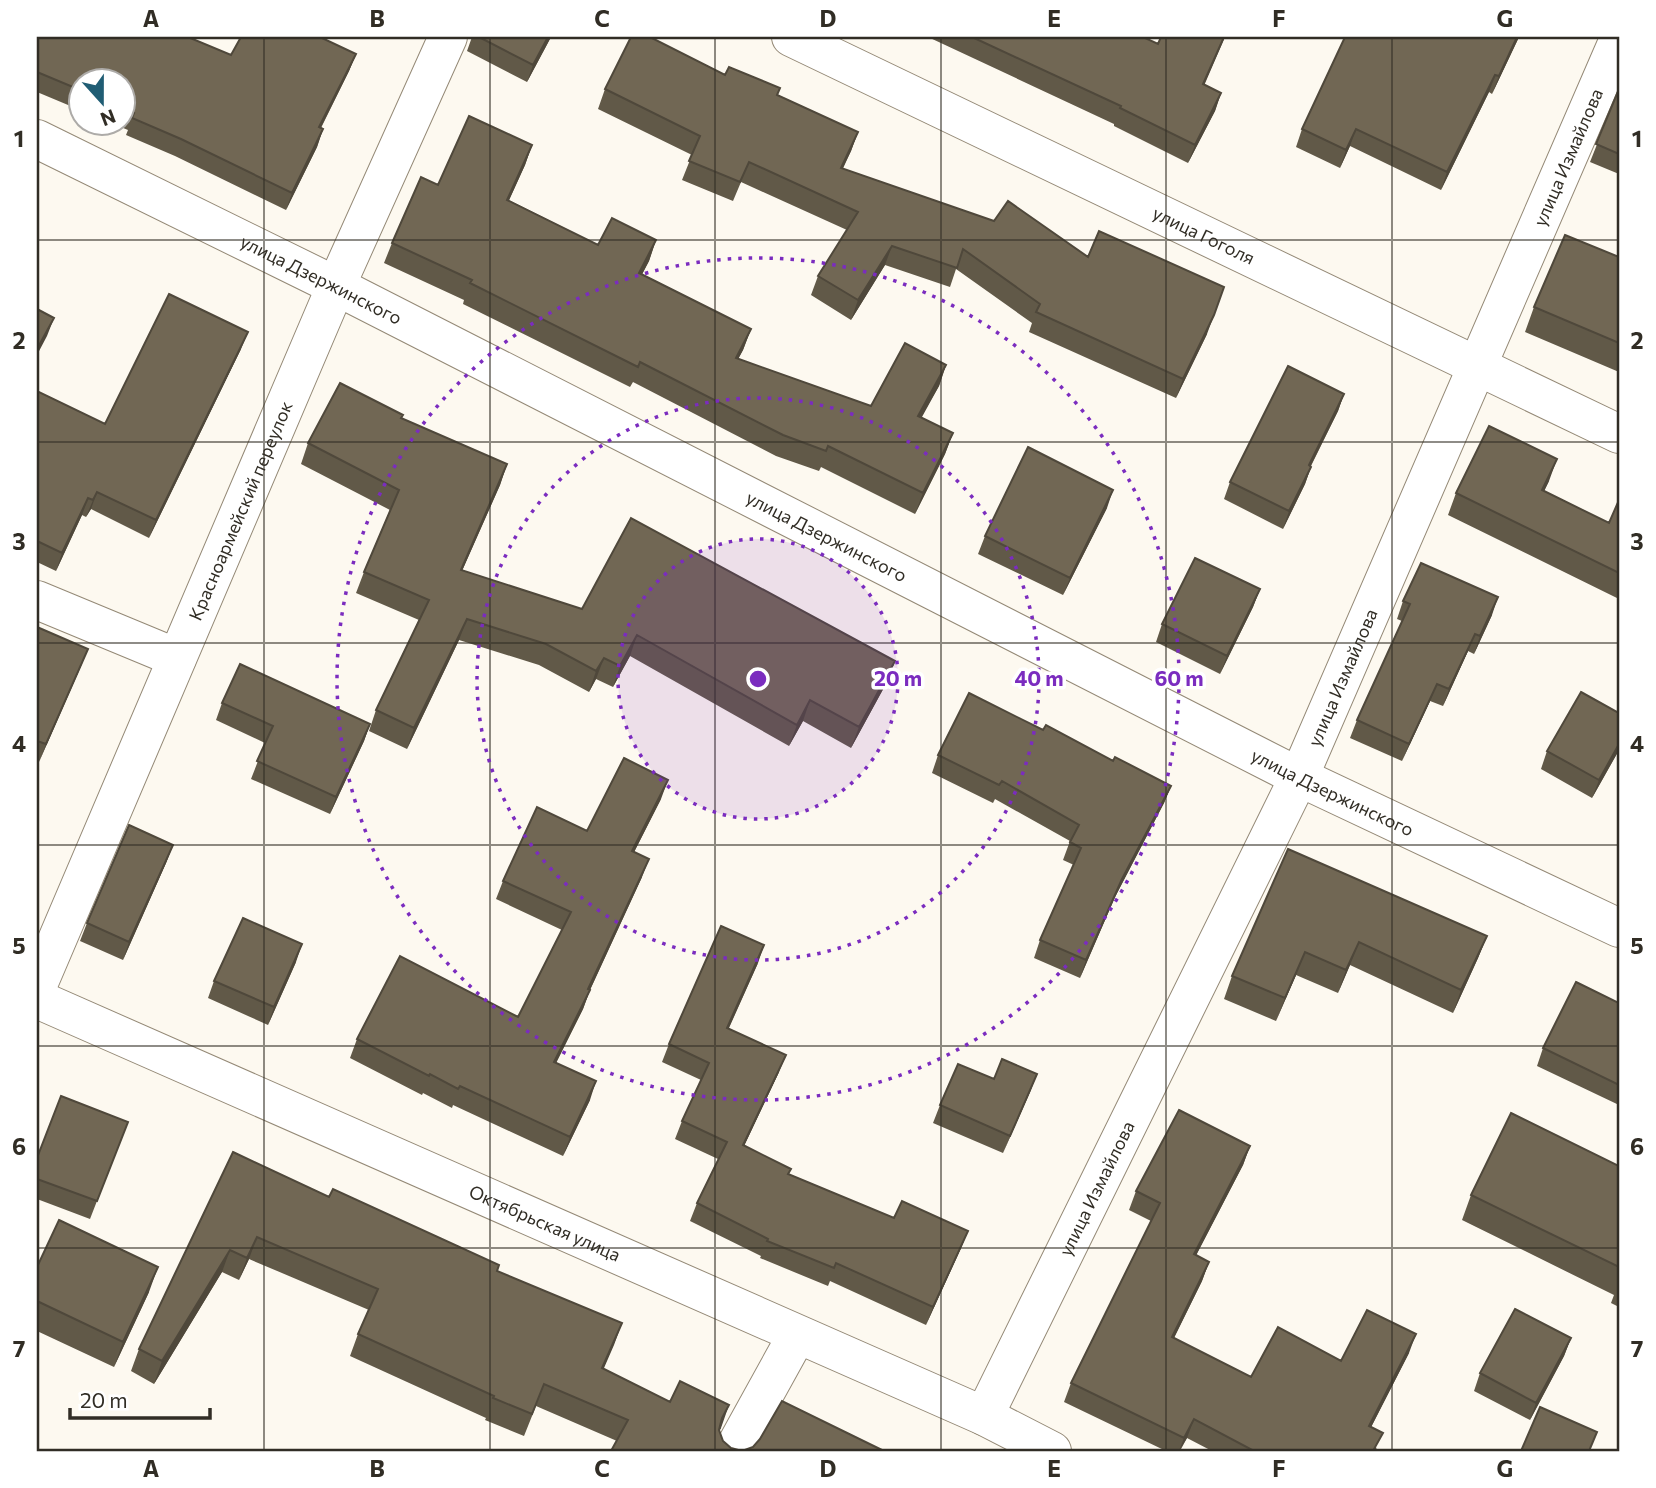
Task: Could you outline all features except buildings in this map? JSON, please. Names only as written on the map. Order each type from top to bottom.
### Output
[{"type":"street","name":"Красноармейский переулок","points":[[37,987],[336,286],[448,37]]},
{"type":"street","name":"улица Гоголя","points":[[791,37],[1619,434]]},
{"type":"street","name":"улица Измайлова","points":[[984,1416],[1299,777],[1619,39]]},
{"type":"street","name":"улица Дзержинского","points":[[37,139],[336,286],[1299,777],[1619,928]]},
{"type":"street","points":[[37,600],[177,658]]},
{"type":"street","name":"Октябрьская улица","points":[[37,999],[984,1416],[1052,1451]]},
{"type":"street","points":[[733,1451],[797,1335]]}]
